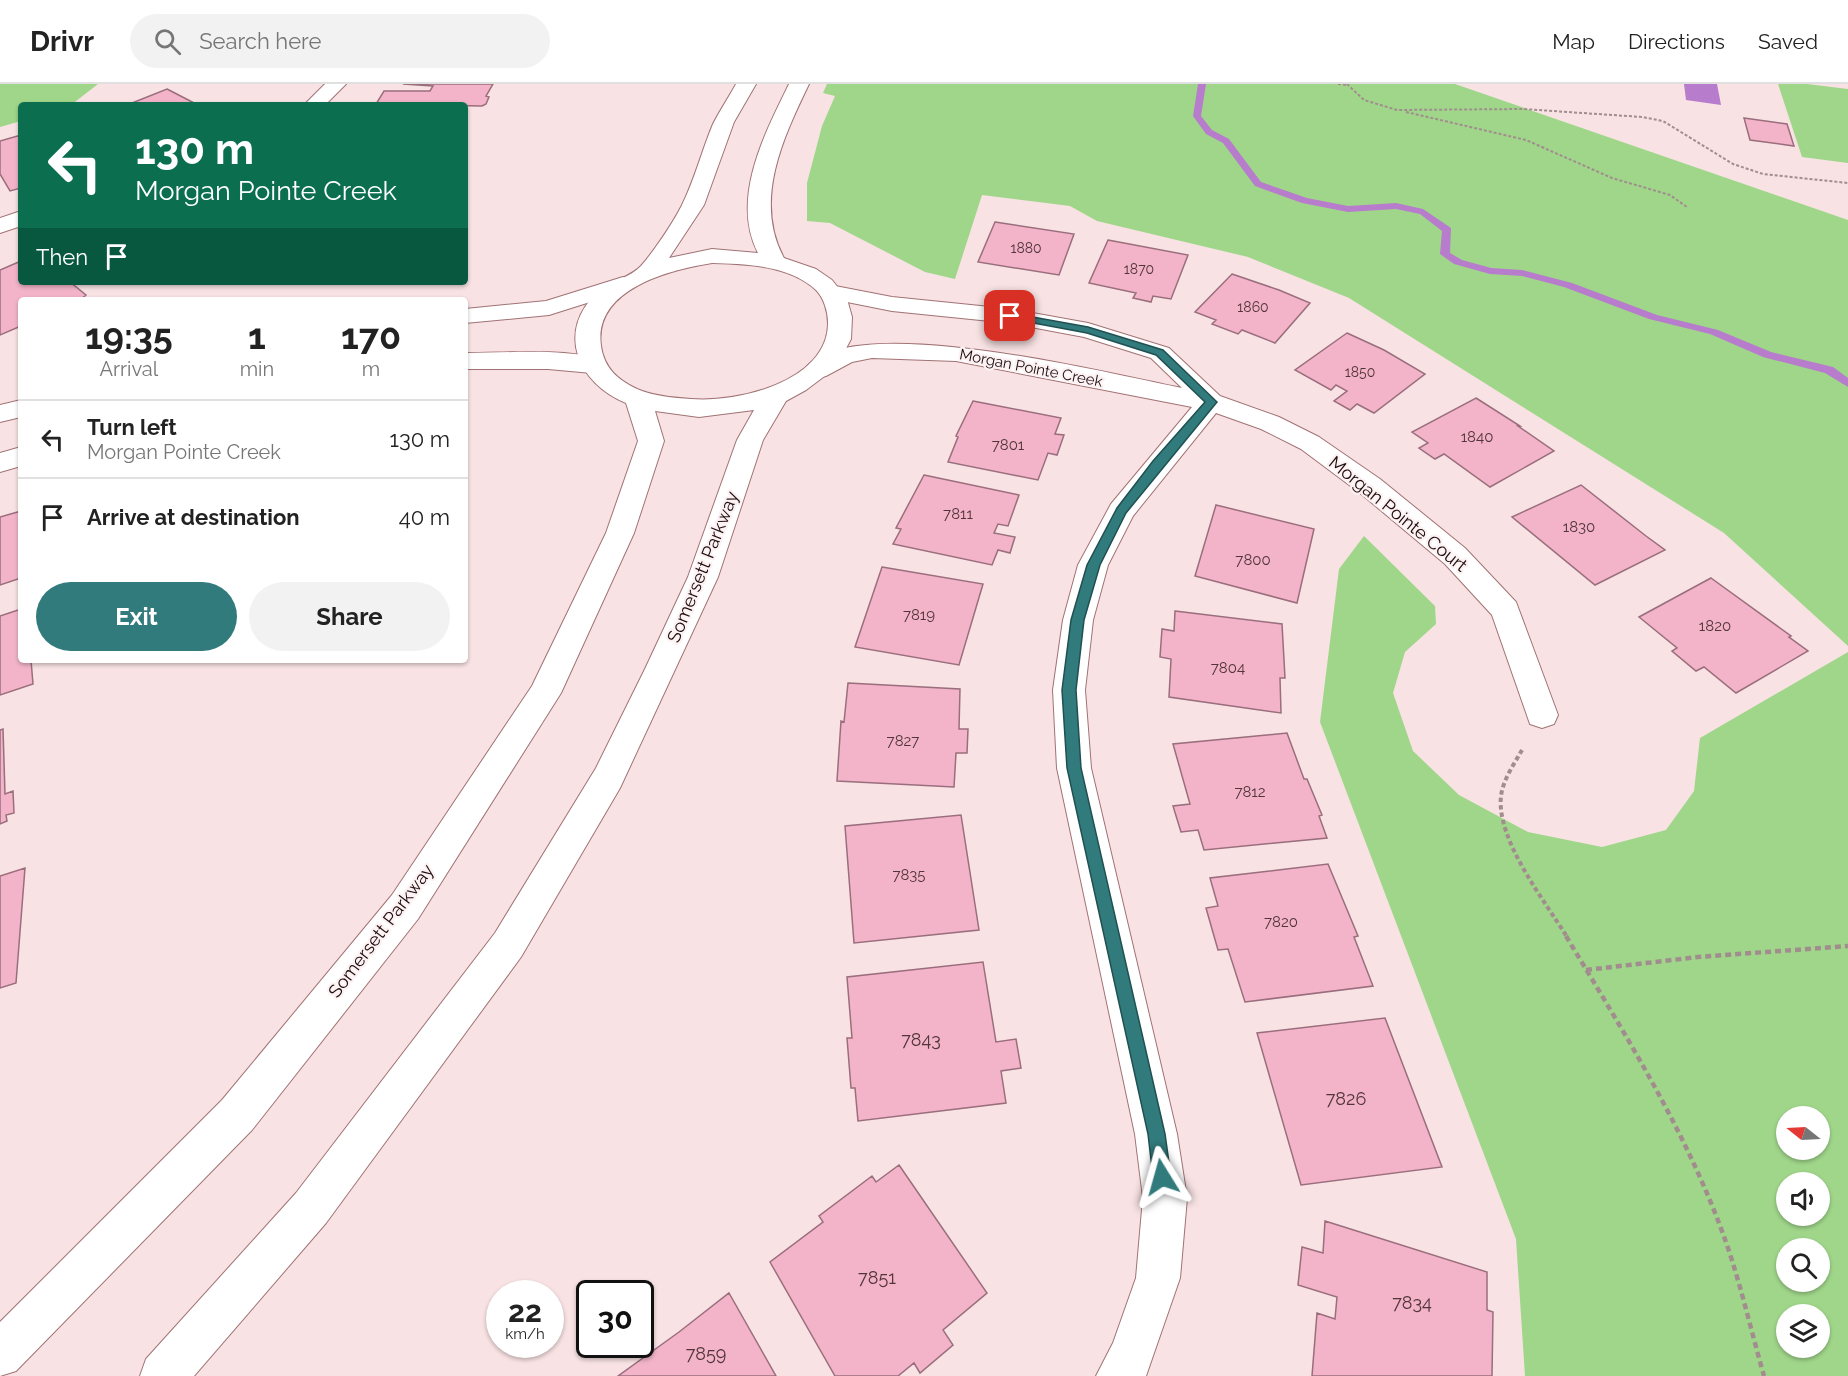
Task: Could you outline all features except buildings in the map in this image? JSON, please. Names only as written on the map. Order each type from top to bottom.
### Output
[{"type":"main road","points":[[317,102],[336,84]]},
{"type":"main road","points":[[649,271],[693,205],[724,122],[746,84]]},
{"type":"main road","points":[[774,261],[765,248],[757,207],[774,135],[799,84]]},
{"type":"main road","points":[[0,226],[18,219]]},
{"type":"main road","points":[[468,316],[549,308],[623,284],[649,271],[679,261],[712,256],[744,256],[774,261],[807,273],[830,292],[840,310],[841,330],[834,350],[817,370],[799,384],[776,395],[742,405],[706,409],[670,407],[638,399],[610,384],[592,365],[586,344],[590,322],[602,302],[623,284]]},
{"type":"main road","points":[[830,292],[892,304],[1010,316],[1088,330],[1160,353],[1211,402],[1157,464],[1121,511],[1094,565],[1078,620],[1069,690],[1074,768],[1156,1134],[1164,1198],[1158,1278],[1132,1356],[1119,1376]]},
{"type":"main road","name":"Morgan Pointe Creek","points":[[817,370],[844,356],[872,350],[956,353],[1211,402]]},
{"type":"main road","points":[[468,361],[548,361],[592,365]]},
{"type":"main road","name":"Somersett Parkway","points":[[163,1376],[311,1208],[508,945],[608,778],[657,679],[702,577],[750,441],[776,395]]},
{"type":"main road","name":"Somersett Parkway","points":[[0,1355],[237,1115],[405,907],[544,693],[620,533],[651,441],[638,399]]},
{"type":"main road","name":"Morgan Pointe Court","points":[[1211,402],[1270,423],[1310,443],[1370,486],[1455,556],[1505,610],[1542,716]]},
{"type":"main road","points":[[0,414],[18,409]]},
{"type":"main road","points":[[0,463],[18,457]]},
{"type":"path","points":[[1338,84],[1347,85],[1364,100],[1397,110],[1526,140],[1604,175],[1670,195],[1687,207]]},
{"type":"path","points":[[1397,110],[1523,109],[1642,117],[1679,129],[1711,152],[1743,168],[1772,176],[1848,183]]},
{"type":"path","points":[[1542,716],[1500,790],[1502,816],[1511,844],[1635,1050],[1688,1153],[1728,1248],[1764,1376]]},
{"type":"path","points":[[1586,970],[1698,957],[1848,946]]},
{"type":"green space","points":[[0,84],[98,84],[75,102],[18,102],[18,122],[0,127]]},
{"type":"green space","points":[[827,84],[1455,84],[1848,220],[1848,646],[1724,533],[1349,298],[1248,257],[1097,221],[1070,206],[982,195],[955,279],[925,272],[830,223],[807,221],[807,183],[822,126],[835,96],[823,93]]},
{"type":"green space","points":[[1778,84],[1807,84],[1848,89],[1848,163],[1802,157]]},
{"type":"green space","points":[[1364,536],[1435,606],[1436,624],[1405,652],[1393,693],[1413,751],[1459,795],[1528,832],[1602,847],[1666,830],[1694,791],[1700,738],[1848,652],[1848,1376],[1525,1376],[1516,1239],[1320,722],[1339,569]]},
{"type":"shaded area","points":[[1684,84],[1717,84],[1721,105],[1686,100]]},
{"type":"waterway","points":[[1202,84],[1197,116],[1209,132],[1226,141],[1258,184],[1305,201],[1348,209],[1396,206],[1423,212],[1447,230],[1445,254],[1458,262],[1490,271],[1522,273],[1568,285],[1653,317],[1714,332],[1767,355],[1829,370],[1848,383]]},
{"type":"route","points":[[1010,316],[1088,330],[1160,353],[1211,402],[1157,464],[1121,511],[1094,565],[1078,620],[1069,690],[1074,768],[1156,1134],[1162,1177]]}]
